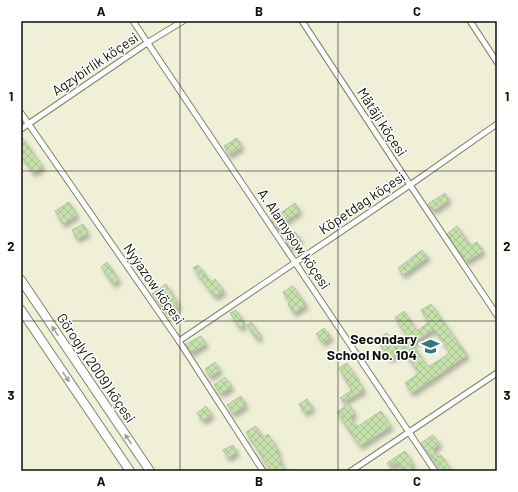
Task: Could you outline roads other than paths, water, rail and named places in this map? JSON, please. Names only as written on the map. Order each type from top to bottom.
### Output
[{"type":"main road","name":"Görogly (2009) köçesi","points":[[21,280],[150,471]]},
{"type":"main road","points":[[21,310],[130,471]]},
{"type":"street","name":"A. Alamyşow köçesi","points":[[133,21],[435,471]]},
{"type":"street","name":"Agzybirlik köçesi","points":[[21,129],[147,43],[183,21]]},
{"type":"street","name":"Mätäji köçesi","points":[[302,21],[497,315]]},
{"type":"street","points":[[470,21],[497,62]]},
{"type":"street","name":"Nyýazow köçesi","points":[[21,113],[179,341],[263,471]]},
{"type":"street","name":"Köpetdag köçesi","points":[[179,341],[410,186],[497,124]]},
{"type":"street","points":[[351,471],[497,373]]},
{"type":"place","name":"Secondary School No. 104","points":[[430,347]]}]
